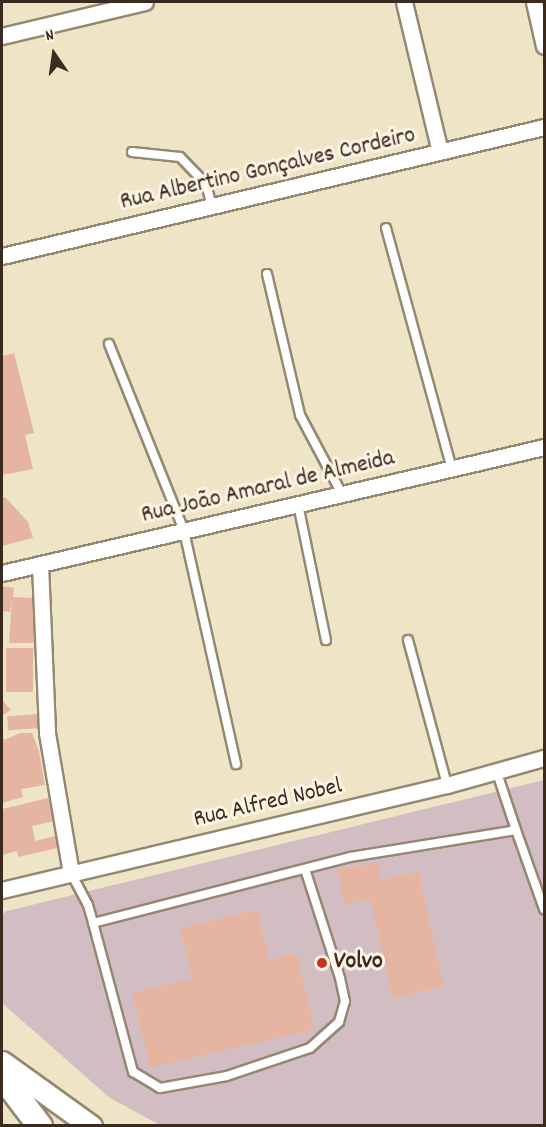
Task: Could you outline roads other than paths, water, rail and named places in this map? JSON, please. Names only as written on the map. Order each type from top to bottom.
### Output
[{"type":"main road","points":[[2,1062],[91,1125]]},
{"type":"main road","points":[[2,1076],[40,1125]]},
{"type":"street","points":[[2,36],[145,2]]},
{"type":"street","points":[[404,2],[440,152]]},
{"type":"street","points":[[534,2],[544,46]]},
{"type":"street","name":"Rua Albertino Gonçalves Cordeiro","points":[[2,256],[544,127]]},
{"type":"street","name":"Rua João Amaral de Almeida","points":[[2,573],[544,447]]},
{"type":"street","points":[[40,564],[47,734],[71,873]]},
{"type":"street","name":"Rua Alfred Nobel","points":[[2,890],[544,760]]},
{"type":"lane","points":[[132,152],[180,157],[206,184],[212,206]]},
{"type":"lane","points":[[386,228],[452,469]]},
{"type":"lane","points":[[267,274],[300,415],[342,494]]},
{"type":"lane","points":[[109,344],[184,531],[236,764]]},
{"type":"lane","points":[[298,504],[326,640]]},
{"type":"lane","points":[[408,640],[447,785]]},
{"type":"lane","points":[[497,773],[544,909]]},
{"type":"lane","points":[[93,922],[350,857],[516,830]]},
{"type":"lane","points":[[71,873],[93,922],[133,1072],[160,1088],[227,1076],[310,1048],[339,1022],[345,1001],[340,978],[304,869]]},
{"type":"place","name":"Volvo","points":[[322,963]]}]
